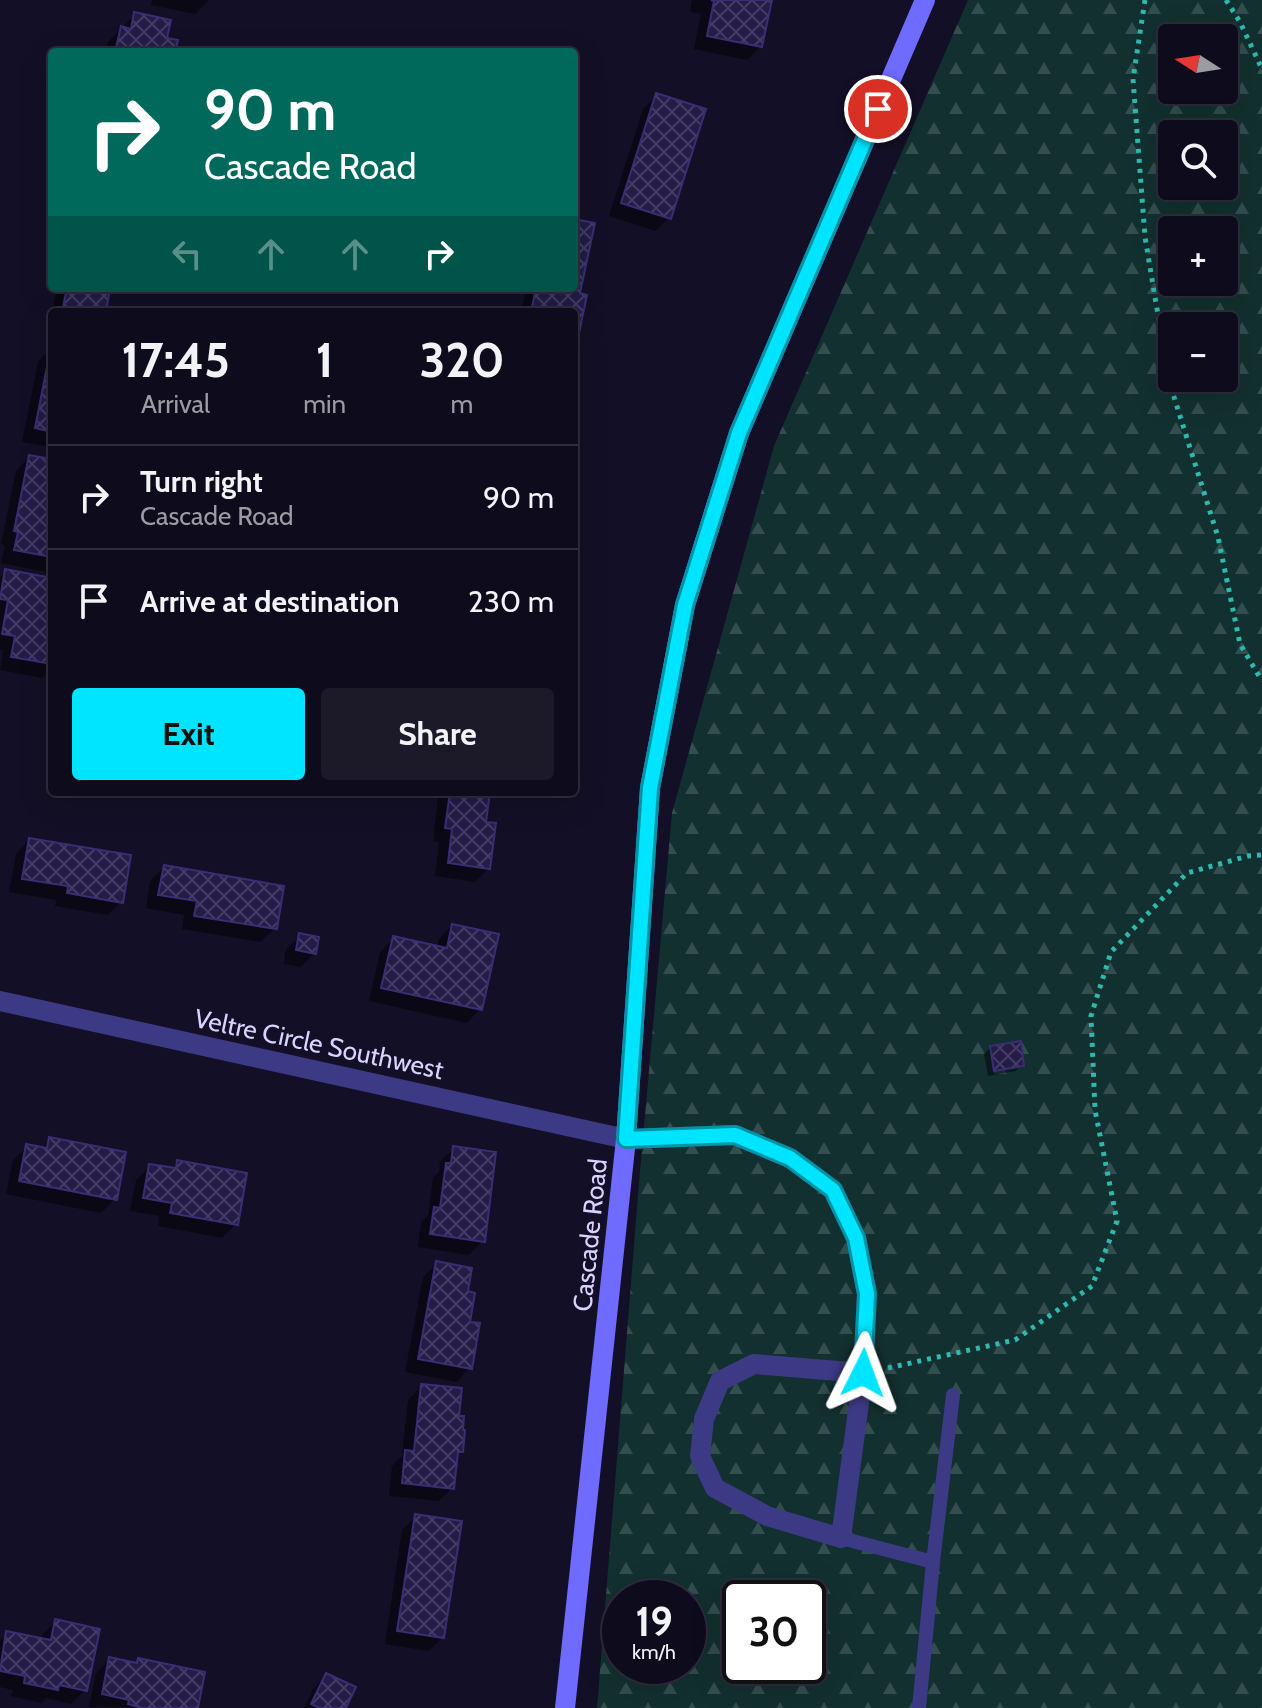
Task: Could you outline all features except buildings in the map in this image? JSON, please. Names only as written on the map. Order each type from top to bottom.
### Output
[{"type":"main road","name":"Cascade Road","points":[[565,1708],[626,1139],[650,788],[685,605],[739,433],[925,0]]},
{"type":"street","name":"Veltre Circle Southwest","points":[[0,1001],[626,1139],[735,1135],[790,1158],[833,1190],[856,1238],[867,1294],[863,1373],[841,1538]]},
{"type":"street","points":[[841,1538],[767,1516],[715,1488],[700,1456],[704,1419],[720,1381],[754,1364],[863,1373]]},
{"type":"lane","points":[[919,1708],[953,1395]]},
{"type":"lane","points":[[841,1538],[933,1562]]},
{"type":"path","points":[[1145,0],[1133,79],[1145,237],[1169,381],[1218,537],[1240,644],[1262,681]]},
{"type":"path","points":[[1226,0],[1262,69]]},
{"type":"path","points":[[863,1373],[1015,1340],[1092,1286],[1117,1221],[1095,1110],[1091,1016],[1111,952],[1187,873],[1262,855]]},
{"type":"green space","points":[[968,0],[1262,0],[1262,1708],[597,1708],[602,1646],[602,1684],[706,1684],[706,1580],[607,1580],[672,813],[774,446]]},
{"type":"route","points":[[863,1373],[867,1294],[856,1238],[833,1190],[790,1158],[735,1135],[626,1139],[650,788],[685,605],[739,433],[878,109]]}]
